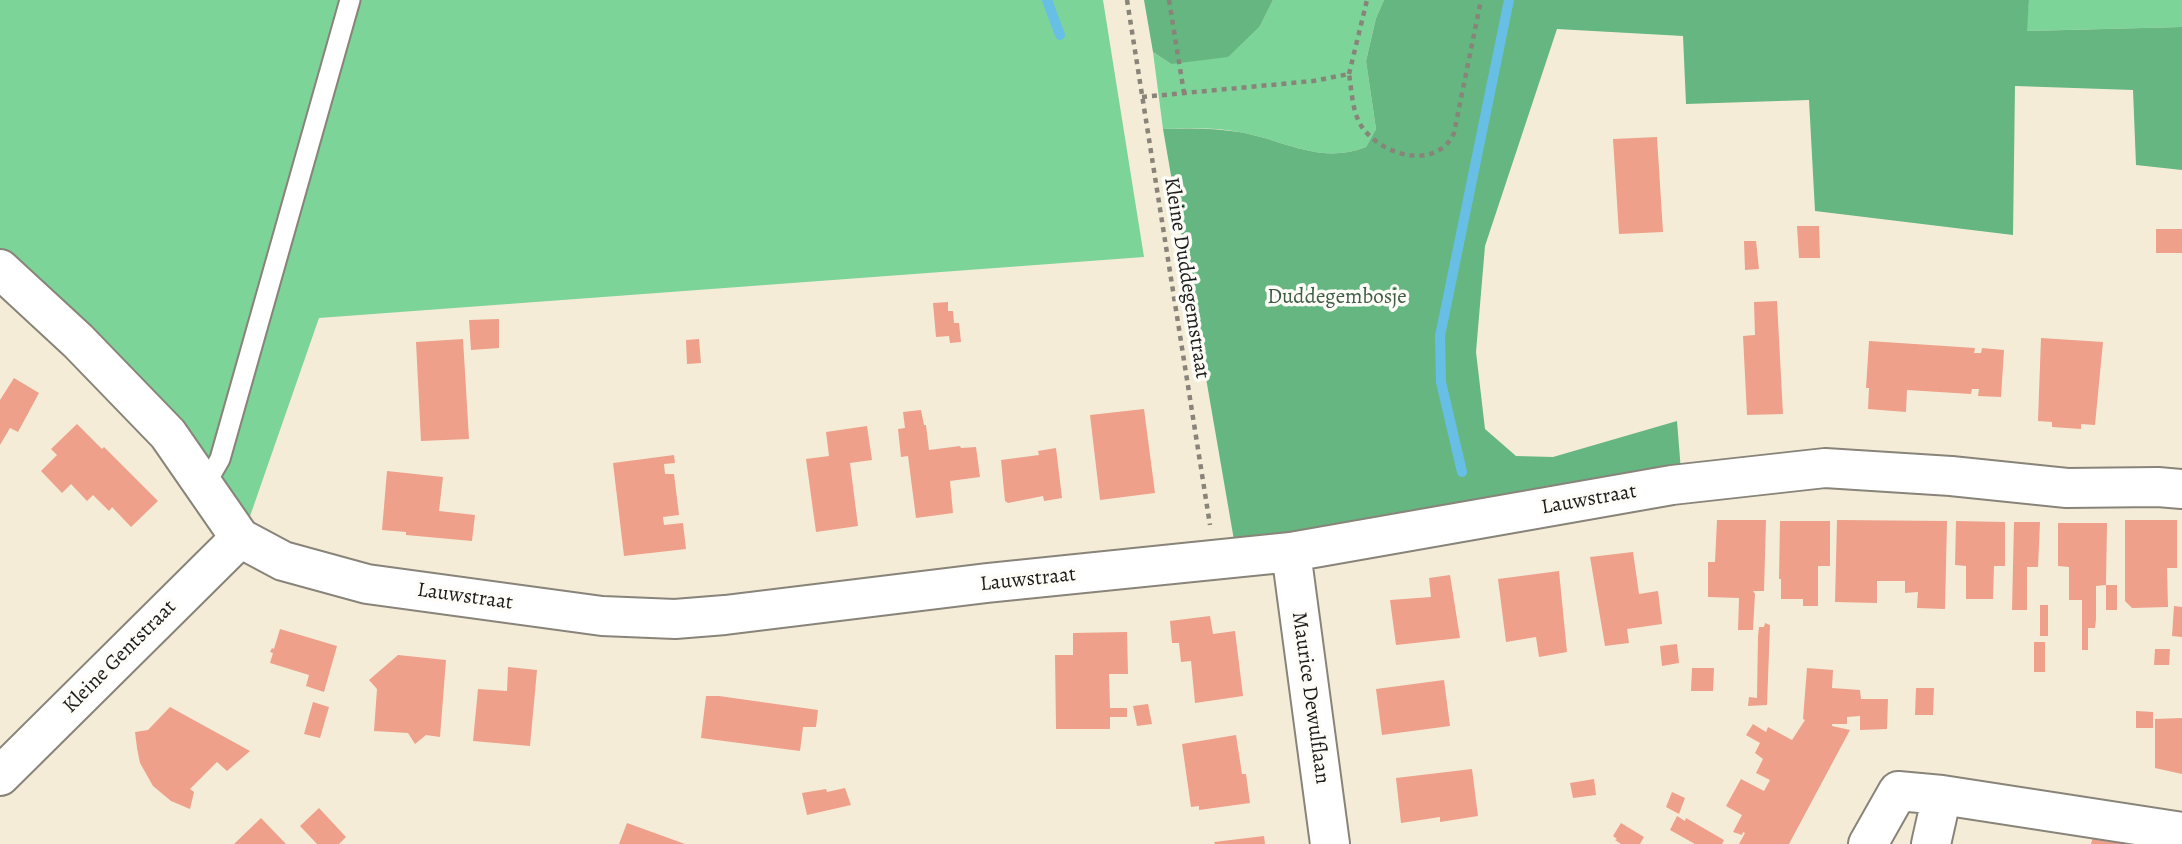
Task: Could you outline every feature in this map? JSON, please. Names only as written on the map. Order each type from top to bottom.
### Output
[{"type":"street","name":"Lauwstraat","points":[[0,269],[78,341],[168,434],[240,538],[283,561],[367,584],[602,616],[675,619],[1291,552],[1672,485],[1825,468],[1951,476],[2067,488],[2182,489]]},
{"type":"street","name":"Kleine Gentstraat","points":[[0,776],[240,538]]},
{"type":"street","name":"Maurice Dewulflaan","points":[[1291,552],[1330,844]]},
{"type":"street","points":[[1868,844],[1898,792],[1942,795],[2182,832]]},
{"type":"street","points":[[1931,844],[1942,795]]},
{"type":"lane","points":[[205,485],[220,459],[350,0]]},
{"type":"path","name":"Kleine Duddegemstraat","points":[[1127,0],[1215,561]]},
{"type":"path","points":[[1169,0],[1184,93]]},
{"type":"path","points":[[1367,0],[1349,74],[1353,106],[1361,126],[1386,150],[1424,156],[1440,152],[1449,145],[1459,117],[1481,0]]},
{"type":"path","points":[[1142,97],[1313,81],[1349,74]]},
{"type":"green space","points":[[0,0],[1103,0],[1144,257],[319,318],[248,522],[0,261]]},
{"type":"green space","points":[[1144,0],[1273,0],[1260,26],[1228,57],[1171,64],[1153,52]]},
{"type":"green space","points":[[1273,0],[1384,0],[1376,18],[1366,61],[1376,129],[1366,147],[1349,152],[1317,152],[1230,130],[1163,129],[1153,52],[1171,64],[1260,26]]},
{"type":"green space","name":"Duddegembosje","points":[[1384,0],[2029,0],[2027,31],[2182,27],[2182,170],[2136,165],[2133,90],[2015,86],[2013,235],[1815,211],[1809,100],[1686,104],[1683,36],[1557,29],[1485,246],[1476,352],[1485,429],[1516,456],[1553,457],[1677,421],[1681,471],[1235,546],[1163,129],[1239,132],[1317,152],[1349,152],[1366,147],[1376,129],[1366,61],[1376,18]]},
{"type":"green space","points":[[2029,0],[2182,0],[2182,27],[2026,31]]},
{"type":"building","points":[[1657,137],[1663,232],[1619,234],[1613,139]]},
{"type":"building","points":[[1797,226],[1819,226],[1820,258],[1799,258]]},
{"type":"building","points":[[2156,229],[2182,229],[2182,253],[2156,253]]},
{"type":"building","points":[[1744,241],[1756,241],[1759,269],[1745,270]]},
{"type":"building","points":[[1777,301],[1783,414],[1747,415],[1743,336],[1755,335],[1754,302]]},
{"type":"building","points":[[948,302],[948,311],[953,311],[954,323],[959,323],[961,342],[950,343],[949,336],[936,337],[933,303]]},
{"type":"building","points":[[499,319],[499,348],[471,350],[469,320]]},
{"type":"building","points":[[2041,338],[2103,342],[2095,425],[2081,424],[2081,429],[2052,427],[2052,422],[2038,421]]},
{"type":"building","points":[[463,339],[469,439],[421,441],[416,342]]},
{"type":"building","points":[[699,339],[701,363],[687,364],[686,340]]},
{"type":"building","points":[[1869,341],[1975,348],[1974,353],[1981,353],[1982,348],[2004,350],[2001,397],[1978,396],[1979,389],[1972,389],[1971,394],[1907,390],[1906,412],[1868,409],[1869,388],[1866,388]]},
{"type":"building","points":[[14,378],[39,393],[18,432],[10,428],[0,445],[0,400]]},
{"type":"building","points":[[1144,409],[1155,493],[1100,500],[1090,415]]},
{"type":"building","points":[[921,410],[929,450],[976,447],[980,477],[950,481],[953,513],[916,518],[908,456],[901,457],[898,429],[905,428],[903,412]]},
{"type":"building","points":[[77,424],[158,501],[131,527],[112,507],[109,511],[93,495],[87,501],[71,484],[62,493],[41,471],[57,455],[51,449]]},
{"type":"building","points":[[867,426],[872,460],[850,463],[858,526],[816,532],[806,459],[829,456],[826,432]]},
{"type":"building","points":[[1056,448],[1062,498],[1044,501],[1043,496],[1008,503],[1005,501],[1001,460],[1039,455],[1038,451]]},
{"type":"building","points":[[674,455],[675,463],[664,464],[665,474],[674,474],[679,515],[663,517],[664,525],[683,523],[686,549],[624,556],[613,463]]},
{"type":"building","points":[[387,471],[443,477],[439,511],[475,515],[472,541],[382,530]]},
{"type":"building","points":[[1717,520],[1766,520],[1764,591],[1753,591],[1753,630],[1738,630],[1739,598],[1708,597],[1708,562],[1715,562]]},
{"type":"building","points":[[1837,520],[1947,521],[1945,609],[1917,608],[1918,592],[1905,593],[1905,581],[1877,581],[1877,603],[1835,602]]},
{"type":"building","points":[[2125,520],[2177,520],[2177,568],[2167,568],[2168,607],[2132,608],[2125,601]]},
{"type":"building","points":[[1780,521],[1830,521],[1830,566],[1818,566],[1818,606],[1803,606],[1803,599],[1781,599]]},
{"type":"building","points":[[1956,521],[2005,522],[2005,566],[1994,566],[1993,599],[1966,599],[1966,566],[1955,565]]},
{"type":"building","points":[[2014,522],[2040,522],[2038,567],[2027,567],[2027,610],[2012,610]]},
{"type":"building","points":[[2058,523],[2107,523],[2106,585],[2096,586],[2095,628],[2088,628],[2088,650],[2082,650],[2082,600],[2069,600],[2069,567],[2058,566]]},
{"type":"building","points":[[1633,552],[1639,594],[1658,591],[1662,624],[1627,629],[1629,643],[1605,646],[1590,557]]},
{"type":"building","points":[[1559,571],[1567,652],[1539,657],[1536,637],[1506,642],[1498,579]]},
{"type":"building","points":[[1450,575],[1460,638],[1396,645],[1390,600],[1431,597],[1429,578]]},
{"type":"building","points":[[2106,585],[2117,585],[2117,610],[2106,610]]},
{"type":"building","points":[[2040,605],[2048,605],[2048,636],[2040,636]]},
{"type":"building","points":[[2174,606],[2182,607],[2182,637],[2172,636]]},
{"type":"building","points":[[1210,616],[1213,634],[1235,631],[1243,696],[1195,703],[1191,661],[1181,662],[1179,643],[1172,643],[1170,621]]},
{"type":"building","points":[[1765,623],[1770,625],[1767,705],[1748,706],[1749,697],[1757,698],[1759,627],[1764,627]]},
{"type":"building","points":[[280,629],[337,646],[324,692],[306,686],[309,675],[270,663],[273,653],[270,652],[274,649]]},
{"type":"building","points":[[1127,632],[1128,674],[1109,674],[1110,708],[1127,708],[1127,717],[1110,717],[1110,729],[1056,729],[1055,655],[1073,655],[1073,633]]},
{"type":"building","points":[[2034,642],[2045,642],[2045,672],[2034,672]]},
{"type":"building","points":[[1677,644],[1679,663],[1662,666],[1660,646]]},
{"type":"building","points":[[2155,649],[2170,649],[2169,665],[2154,665]]},
{"type":"building","points":[[398,655],[446,660],[440,737],[426,735],[415,744],[408,733],[374,731],[377,689],[369,680]]},
{"type":"building","points":[[508,667],[537,670],[530,746],[473,741],[478,689],[507,691]]},
{"type":"building","points":[[1692,668],[1714,668],[1713,691],[1691,691]]},
{"type":"building","points":[[1807,668],[1833,670],[1832,688],[1860,690],[1861,699],[1888,699],[1887,729],[1860,730],[1860,716],[1847,717],[1847,724],[1832,724],[1850,730],[1789,844],[1739,844],[1745,833],[1742,835],[1733,832],[1742,815],[1726,806],[1741,779],[1764,791],[1770,780],[1756,773],[1763,759],[1755,753],[1760,743],[1746,735],[1753,724],[1766,732],[1768,727],[1792,740],[1805,720]]},
{"type":"building","points":[[1444,680],[1450,726],[1382,735],[1376,689]]},
{"type":"building","points":[[1916,688],[1934,688],[1933,715],[1915,715]]},
{"type":"building","points":[[706,696],[818,710],[816,727],[803,727],[800,751],[701,738]]},
{"type":"building","points":[[313,702],[329,707],[320,738],[304,734]]},
{"type":"building","points":[[1148,704],[1152,724],[1137,726],[1133,706]]},
{"type":"building","points":[[170,707],[250,751],[227,771],[217,762],[190,789],[194,792],[190,809],[171,801],[153,786],[140,763],[137,748],[135,732],[148,730]]},
{"type":"building","points":[[2136,711],[2153,712],[2153,728],[2136,728]]},
{"type":"building","points":[[2182,718],[2182,774],[2155,768],[2155,719]]},
{"type":"building","points":[[1236,735],[1250,803],[1199,810],[1199,806],[1191,807],[1182,744]]},
{"type":"building","points":[[1472,769],[1478,816],[1440,822],[1440,817],[1401,823],[1396,778]]},
{"type":"building","points":[[1594,779],[1596,795],[1573,798],[1570,783]]},
{"type":"building","points":[[845,788],[851,805],[807,815],[802,793]]},
{"type":"building","points":[[1672,792],[1685,798],[1679,814],[1666,807]]},
{"type":"building","points":[[319,808],[346,837],[339,844],[317,844],[300,826]]},
{"type":"building","points":[[1677,816],[1685,821],[1686,818],[1724,840],[1722,844],[1695,844],[1670,830]]},
{"type":"building","points":[[261,818],[286,844],[234,844]]},
{"type":"building","points":[[627,823],[685,844],[619,844]]},
{"type":"building","points":[[1621,823],[1644,837],[1640,844],[1621,844],[1615,840],[1617,839],[1613,836]]},
{"type":"building","points":[[1264,836],[1265,844],[1214,842]]},
{"type":"building","points":[[2093,837],[2134,843],[2091,844]]},
{"type":"waterway","points":[[1047,0],[1060,35]]},
{"type":"waterway","points":[[1462,472],[1441,382],[1440,336],[1509,0]]}]
